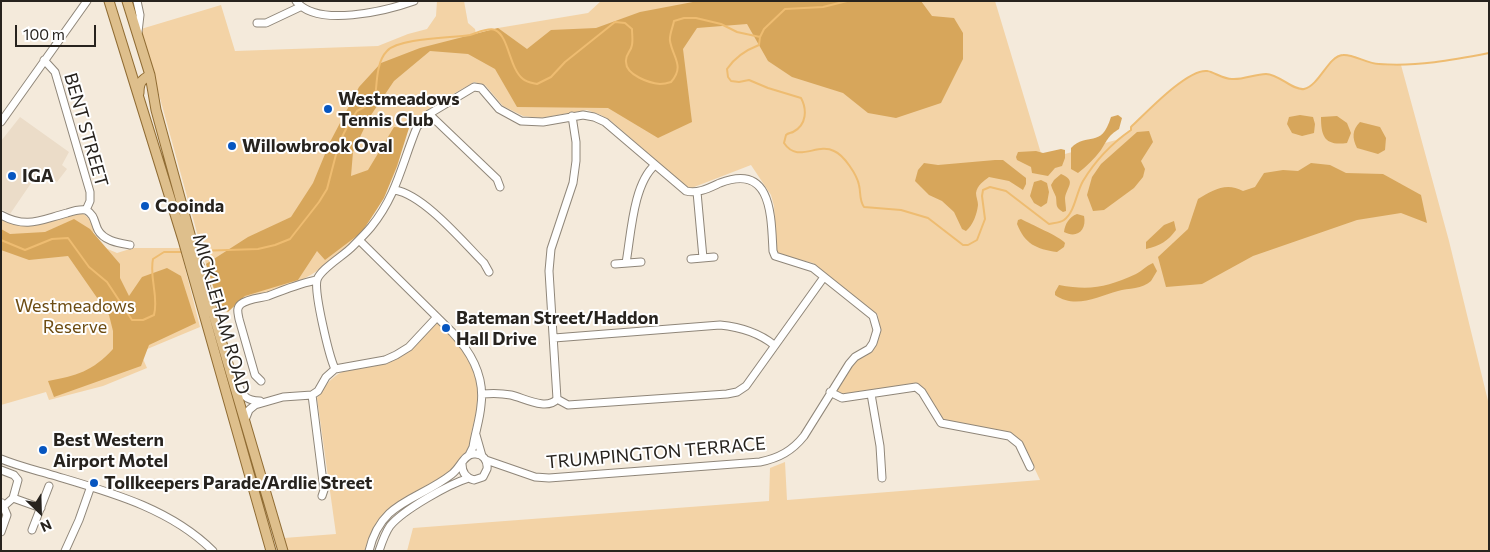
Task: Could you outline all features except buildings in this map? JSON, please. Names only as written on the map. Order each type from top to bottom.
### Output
[{"type":"main road","name":"MICKLEHAM ROAD","points":[[109,1],[139,101],[187,239]]},
{"type":"main road","name":"MICKLEHAM ROAD","points":[[127,1],[150,75],[156,110],[172,169],[187,239],[271,551]]},
{"type":"main road","points":[[130,71],[138,76],[150,75]]},
{"type":"main road","points":[[139,101],[140,83],[150,75]]},
{"type":"main road","points":[[164,177],[169,175],[172,169]]},
{"type":"main road","name":"MICKLEHAM ROAD","points":[[195,267],[214,319],[283,551]]},
{"type":"street","points":[[71,24],[81,1]]},
{"type":"street","points":[[1,122],[88,1]]},
{"type":"street","points":[[105,1],[114,18]]},
{"type":"street","name":"MICKLEHAM ROAD","points":[[137,1],[140,15],[138,33]]},
{"type":"street","points":[[257,22],[266,23],[298,4],[308,12],[320,15],[373,13],[414,1]]},
{"type":"street","name":"BENT STREET","points":[[44,60],[55,72],[90,192],[90,202],[86,210],[93,215],[103,236],[115,242],[130,245]]},
{"type":"street","points":[[335,369],[322,323],[317,280],[320,273],[359,240],[372,226],[394,190],[417,127],[429,114],[467,90],[478,87],[484,90],[499,109],[521,121],[543,122],[584,115],[594,116],[605,122],[686,191],[697,192],[703,258]]},
{"type":"street","points":[[429,114],[497,179],[500,187]]},
{"type":"street","points":[[557,399],[549,271],[551,250],[573,183],[576,142],[572,116]]},
{"type":"street","points":[[626,263],[638,191],[647,173],[655,165]]},
{"type":"street","name":"TRUMPINGTON TERRACE","points":[[484,458],[536,477],[556,478],[772,460],[782,456],[804,436],[849,364],[869,349],[877,330],[873,316],[808,266],[775,256],[769,208],[763,191],[756,183],[734,178],[697,192]]},
{"type":"street","points":[[394,190],[408,194],[426,207],[484,263],[489,272]]},
{"type":"street","points":[[1,215],[12,221],[25,223],[76,210],[86,210]]},
{"type":"street","points":[[359,240],[465,345],[475,363],[482,394],[479,419],[473,447],[469,455],[451,474],[393,509],[379,526],[369,551]]},
{"type":"street","points":[[691,259],[714,257]]},
{"type":"street","points":[[615,264],[641,262]]},
{"type":"street","points":[[557,399],[568,405],[737,392],[746,386],[824,277]]},
{"type":"street","points":[[261,381],[255,375],[252,366],[239,319],[239,306],[245,302],[305,282],[317,280]]},
{"type":"street","points":[[245,421],[250,408],[265,401],[312,394],[318,391],[326,377],[335,369],[385,360],[396,355],[408,347],[438,318]]},
{"type":"street","points":[[214,319],[226,346],[243,395],[250,400],[265,401]]},
{"type":"street","points":[[554,338],[720,325],[750,331],[774,345]]},
{"type":"street","points":[[830,392],[842,398],[916,387],[922,392],[941,424],[1009,436],[1019,444],[1030,467]]},
{"type":"street","points":[[312,394],[324,490],[322,496]]},
{"type":"street","points":[[482,394],[511,395],[543,404],[550,404],[557,399]]},
{"type":"street","points":[[871,394],[880,446],[882,478]]},
{"type":"street","points":[[379,551],[390,526],[402,515],[458,482],[469,478],[479,479],[486,473],[487,469],[475,432]]},
{"type":"street","points":[[469,455],[473,454],[484,458]]},
{"type":"street","points":[[1,459],[91,486],[144,505],[169,517],[192,532],[213,551]]},
{"type":"street","points":[[462,464],[463,472],[469,478]]},
{"type":"street","name":"TRUMPINGTON TERRACE","points":[[486,473],[492,469],[499,468],[513,470]]},
{"type":"street","points":[[1,470],[18,478],[13,498],[3,504],[6,518],[1,532]]},
{"type":"street","points":[[32,530],[49,486]]},
{"type":"street","points":[[65,551],[91,486]]},
{"type":"street","points":[[13,498],[41,508]]},
{"type":"shaded area","points":[[698,1],[921,1],[932,16],[954,18],[963,33],[963,59],[941,103],[896,118],[868,113],[843,93],[792,77],[768,61],[747,24],[697,28],[683,49],[692,122],[658,138],[608,108],[517,107],[495,69],[468,54],[430,51],[394,81],[369,118],[353,152],[351,176],[368,170],[394,127],[409,128],[384,198],[362,232],[325,260],[317,251],[298,280],[245,296],[228,312],[220,308],[206,264],[248,237],[291,217],[313,183],[330,142],[359,87],[381,63],[420,48],[498,28],[527,49],[551,30],[596,28],[640,12]]},
{"type":"shaded area","points":[[1118,115],[1122,118],[1119,129],[1110,136],[1096,156],[1078,173],[1071,169],[1071,148],[1077,143],[1098,137],[1107,127],[1111,117]]},
{"type":"shaded area","points":[[1300,115],[1313,117],[1315,124],[1314,133],[1302,136],[1292,133],[1287,124],[1289,117]]},
{"type":"shaded area","points":[[1337,116],[1347,123],[1351,133],[1347,143],[1334,143],[1323,135],[1321,117]]},
{"type":"shaded area","points":[[20,117],[69,152],[62,165],[67,169],[57,182],[40,170],[10,214],[1,209],[1,141]]},
{"type":"shaded area","points":[[1360,122],[1380,127],[1386,138],[1385,150],[1378,154],[1357,148],[1354,134],[1355,128]]},
{"type":"shaded area","points":[[1149,131],[1153,142],[1141,161],[1145,169],[1143,177],[1134,188],[1104,210],[1093,211],[1087,195],[1092,177],[1101,164],[1137,132]]},
{"type":"shaded area","points":[[1061,149],[1065,150],[1062,166],[1055,168],[1048,176],[1032,173],[1031,167],[1017,160],[1016,157],[1018,152],[1036,151],[1043,153]]},
{"type":"shaded area","points":[[1003,160],[1026,178],[1026,184],[1023,190],[1009,181],[989,177],[985,180],[979,185],[977,190],[977,212],[973,223],[966,231],[962,229],[954,212],[942,201],[929,195],[915,181],[918,170],[924,163],[938,165]]},
{"type":"shaded area","points":[[1311,163],[1330,165],[1346,173],[1383,174],[1421,195],[1427,223],[1401,213],[1357,220],[1253,256],[1202,284],[1166,287],[1158,257],[1188,229],[1198,199],[1214,190],[1225,187],[1237,188],[1243,191],[1255,187],[1264,173],[1283,170],[1298,171]]},
{"type":"shaded area","points":[[1061,174],[1069,179],[1070,182],[1065,198],[1066,211],[1063,212],[1058,207],[1051,185]]},
{"type":"shaded area","points":[[1041,180],[1047,183],[1049,192],[1047,203],[1041,207],[1034,203],[1030,196],[1034,182]]},
{"type":"shaded area","points":[[1077,214],[1084,216],[1085,221],[1080,232],[1069,234],[1064,232],[1068,221]]},
{"type":"shaded area","points":[[74,219],[90,229],[120,264],[120,278],[129,296],[142,277],[167,268],[181,276],[196,323],[149,345],[141,366],[54,397],[48,381],[84,371],[98,363],[113,349],[113,331],[109,315],[68,256],[29,260],[1,250],[1,229],[10,234],[45,232]]},
{"type":"shaded area","points":[[1021,219],[1058,237],[1065,243],[1064,247],[1057,252],[1032,244],[1020,231],[1017,224],[1018,220]]},
{"type":"shaded area","points":[[1174,221],[1176,230],[1170,237],[1160,245],[1146,249],[1146,242],[1164,225]]},
{"type":"shaded area","points":[[1153,263],[1157,271],[1148,284],[1140,287],[1122,290],[1094,299],[1078,301],[1070,301],[1055,295],[1059,285],[1080,288],[1099,287],[1136,274]]},
{"type":"green space","points":[[437,1],[464,1],[468,23],[475,29],[476,34],[498,28],[588,13],[601,1],[995,1],[1043,160],[1116,140],[1130,130],[1156,103],[1178,84],[1199,73],[1207,72],[1233,79],[1269,75],[1297,89],[1305,89],[1314,83],[1333,59],[1341,55],[1374,64],[1401,65],[1449,241],[1489,405],[1489,551],[407,551],[413,528],[769,501],[770,468],[785,462],[787,500],[1040,480],[1024,446],[1018,439],[941,421],[923,388],[839,395],[836,389],[854,362],[867,354],[877,343],[880,333],[878,315],[813,263],[780,255],[776,250],[774,206],[771,195],[751,165],[689,189],[611,121],[601,115],[587,110],[540,118],[523,116],[503,106],[485,85],[474,82],[421,115],[409,128],[398,165],[377,209],[359,233],[336,256],[312,274],[289,285],[239,299],[218,302],[202,251],[141,29],[221,5],[235,51],[378,46],[408,34],[427,29],[436,16]]},
{"type":"green space","name":"Westmeadows Reserve","points":[[81,213],[88,218],[95,230],[88,239],[89,241],[117,253],[133,248],[180,248],[200,327],[140,352],[147,368],[103,386],[49,400],[46,392],[1,405],[1,218],[22,226]]},
{"type":"green space","points":[[438,321],[462,347],[473,364],[477,382],[478,407],[471,433],[470,446],[459,463],[450,473],[377,524],[368,540],[365,551],[288,551],[284,538],[336,534],[317,398],[331,380],[341,373],[354,368],[383,364],[402,355],[415,345]]},
{"type":"waterway","points":[[760,37],[764,29],[785,9],[823,7],[847,1]]},
{"type":"waterway","points":[[198,251],[258,249],[290,239],[327,189],[339,143],[349,123],[357,111],[375,99],[379,67],[387,51],[402,43],[470,35],[490,29],[500,33],[518,74],[526,81],[537,84],[551,77],[565,62],[615,22],[625,23],[632,29],[632,45],[626,59],[627,67],[644,80],[660,84],[671,82],[677,71],[678,66],[670,39],[674,21],[684,18],[696,18],[721,24],[737,32],[760,37],[759,45],[741,54],[730,65],[727,69],[728,77],[731,81],[749,80],[801,98],[805,112],[803,121],[798,129],[786,135],[784,143],[789,149],[795,152],[828,149],[838,153],[856,176],[861,202],[864,207],[901,210],[928,218],[963,245],[968,245],[977,240],[985,219],[983,190],[990,187],[1006,191],[1049,224],[1064,220],[1071,212],[1083,181],[1104,153],[1131,130],[1131,127],[1167,93],[1199,72],[1207,71],[1232,79],[1266,74],[1276,77],[1295,88],[1304,89],[1315,82],[1333,60],[1343,55],[1375,64],[1407,65],[1489,53]]},
{"type":"waterway","points":[[1,240],[25,250],[52,239],[68,238],[89,267],[107,282],[132,320],[143,320],[154,315],[153,259],[164,252],[183,252]]},
{"type":"place","name":"Westmeadows Tennis Club","points":[[328,109]]},
{"type":"place","name":"Willowbrook Oval","points":[[232,146]]},
{"type":"place","name":"IGA","points":[[12,176]]},
{"type":"place","name":"Cooinda","points":[[145,206]]},
{"type":"place","name":"Bateman Street/Haddon Hall Drive","points":[[446,328]]},
{"type":"place","name":"Best Western Airport Motel","points":[[43,450]]},
{"type":"place","name":"Tollkeepers Parade/Ardlie Street","points":[[94,483]]}]
